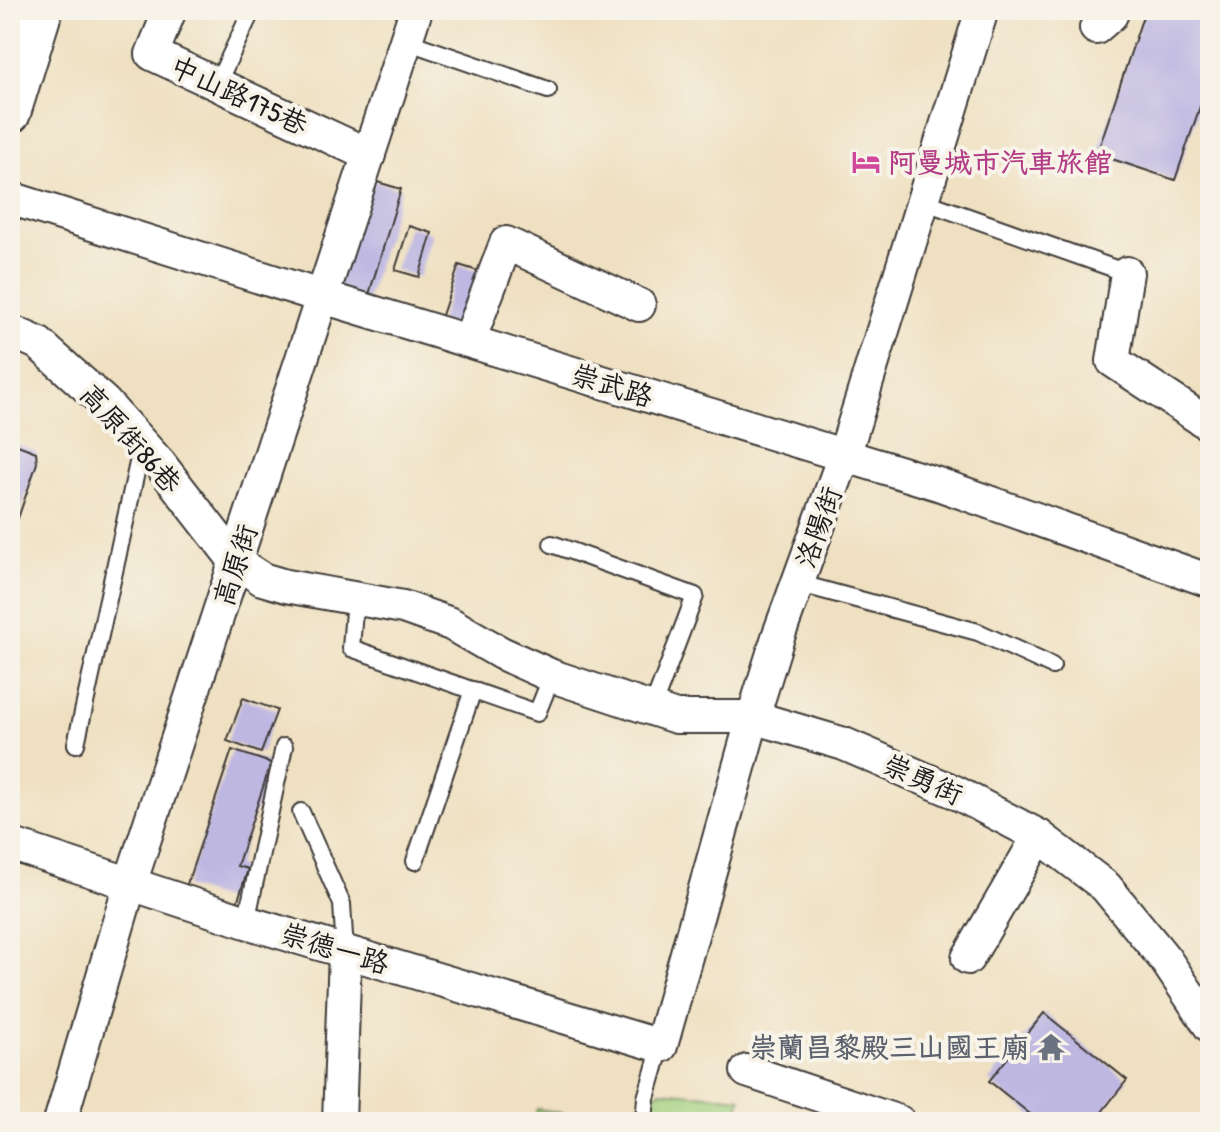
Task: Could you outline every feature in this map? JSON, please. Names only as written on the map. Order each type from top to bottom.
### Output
[{"type":"street","points":[[10,113],[42,10]]},
{"type":"street","name":"中山路175巷","points":[[170,10],[152,54],[369,155]]},
{"type":"street","name":"高原街","points":[[60,1122],[130,884],[416,10]]},
{"type":"street","name":"洛陽街","points":[[661,1046],[753,717],[778,637],[844,456],[982,10]]},
{"type":"street","name":"崇武路","points":[[10,198],[323,297],[938,484],[1210,581]]},
{"type":"street","points":[[469,341],[506,243],[639,305]]},
{"type":"street","points":[[1127,273],[1113,361],[1210,425]]},
{"type":"street","name":"高原街86巷","points":[[10,331],[38,343],[105,403],[160,464],[236,562]]},
{"type":"street","name":"崇勇街","points":[[236,562],[262,579],[286,586],[403,607],[451,624],[501,653],[552,676],[676,717],[753,717],[844,744],[955,792],[1039,836],[1106,887],[1165,959],[1210,1026]]},
{"type":"street","points":[[968,958],[1039,836]]},
{"type":"street","name":"崇德一路","points":[[10,844],[246,922],[661,1046]]},
{"type":"street","points":[[339,1122],[345,952]]},
{"type":"street","points":[[747,1071],[830,1112],[899,1122]]},
{"type":"lane","points":[[217,84],[252,10]]},
{"type":"lane","points":[[406,41],[548,90]]},
{"type":"lane","points":[[923,201],[1127,273]]},
{"type":"lane","points":[[76,744],[142,445]]},
{"type":"lane","points":[[552,544],[695,596],[652,709]]},
{"type":"lane","points":[[797,583],[978,632],[1052,666]]},
{"type":"lane","points":[[355,598],[351,648],[537,713],[552,676]]},
{"type":"lane","points":[[415,861],[473,690]]},
{"type":"lane","points":[[246,922],[284,747]]},
{"type":"lane","points":[[301,812],[342,904],[345,952]]},
{"type":"lane","points":[[644,1122],[646,1098],[661,1046]]},
{"type":"green space","points":[[660,1091],[741,1098],[735,1122],[648,1118],[647,1122],[533,1122],[537,1109],[608,1121]]},
{"type":"building","points":[[1145,10],[1210,10],[1210,77],[1175,180],[1097,154]]},
{"type":"building","points":[[367,179],[401,189],[367,301],[332,290]]},
{"type":"building","points":[[409,226],[432,233],[419,277],[395,270]]},
{"type":"building","points":[[459,265],[481,272],[460,331],[439,324]]},
{"type":"building","points":[[10,442],[36,452],[37,463],[16,524],[10,522]]},
{"type":"building","points":[[243,698],[277,710],[261,753],[227,741]]},
{"type":"building","points":[[232,750],[271,763],[237,866],[248,869],[237,903],[186,887]]},
{"type":"building","name":"崇蘭昌黎殿三山國王廟","points":[[1044,1013],[1127,1080],[1094,1122],[1040,1122],[989,1081]]},
{"type":"building","points":[[647,1118],[677,1120],[677,1122],[647,1122]]},
{"type":"place","name":"阿曼城市汽車旅館","points":[[866,162]]},
{"type":"place","name":"崇蘭昌黎殿三山國王廟","points":[[1051,1047]]}]
